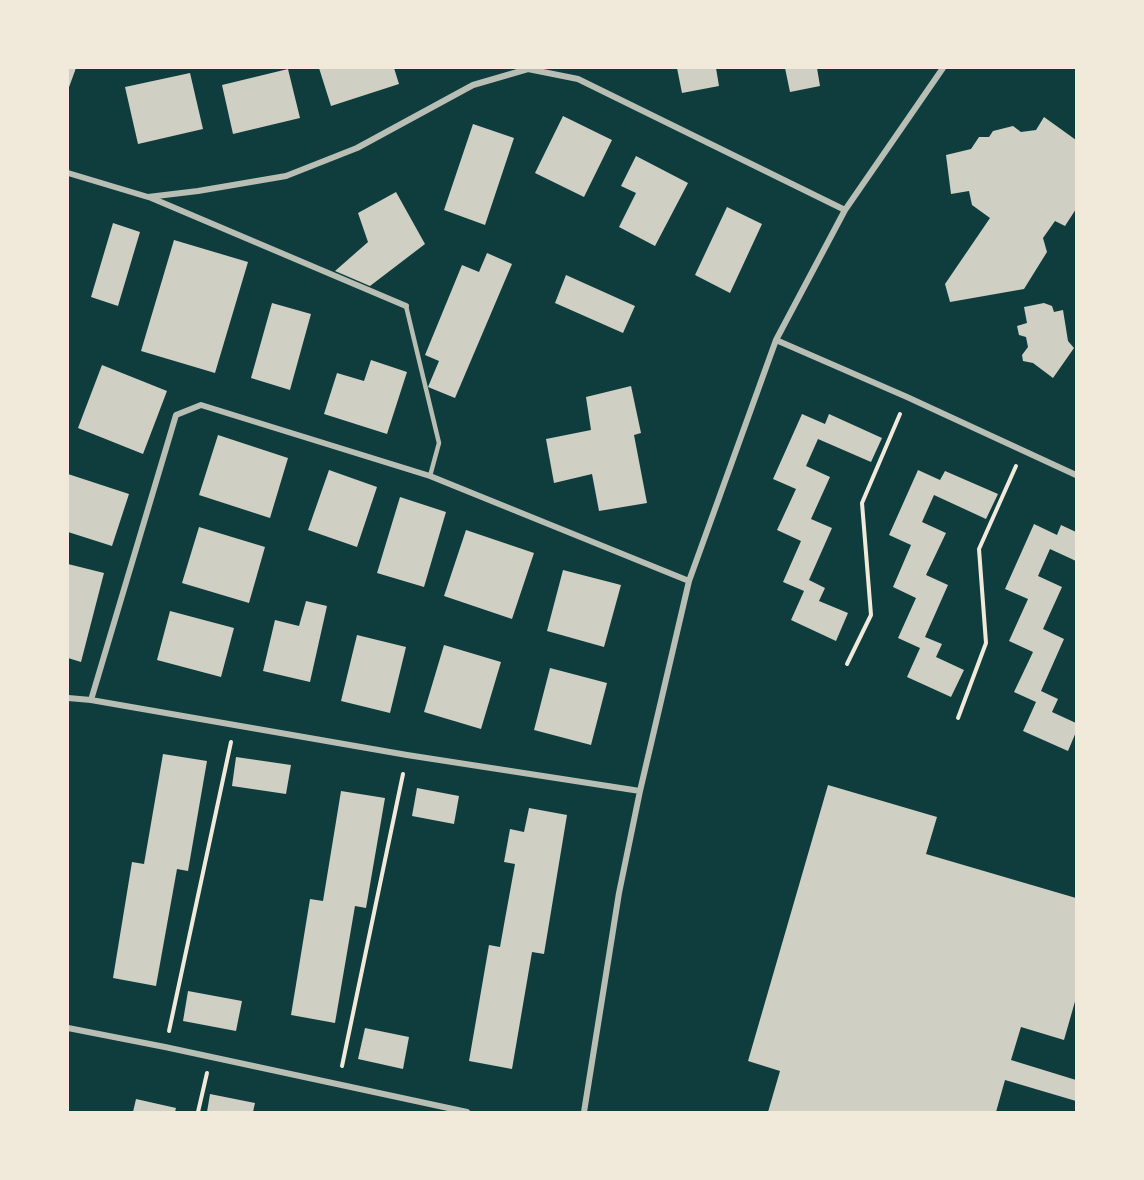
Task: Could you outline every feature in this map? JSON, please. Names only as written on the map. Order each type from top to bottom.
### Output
[{"type":"street","points":[[584,1113],[619,893],[640,791],[689,581],[776,340],[845,210],[942,68]]},
{"type":"street","points":[[148,197],[286,176],[357,148],[472,85],[528,69],[578,79],[845,210]]},
{"type":"street","points":[[68,173],[148,197],[406,306]]},
{"type":"street","points":[[776,340],[1077,475]]},
{"type":"street","points":[[91,700],[176,415],[201,405],[430,476],[689,581]]},
{"type":"street","points":[[68,698],[235,723],[407,754],[640,791]]},
{"type":"street","points":[[68,1028],[467,1113]]},
{"type":"lane","points":[[406,306],[439,443],[430,476]]},
{"type":"path","points":[[847,664],[871,615],[862,504],[907,397]]},
{"type":"path","points":[[958,718],[986,643],[979,549],[1023,449]]},
{"type":"path","points":[[165,1047],[235,723]]},
{"type":"path","points":[[339,1084],[407,754]]},
{"type":"path","points":[[198,1113],[210,1057]]},
{"type":"building","points":[[68,68],[76,68],[68,90]]},
{"type":"building","points":[[319,68],[394,68],[399,84],[331,106]]},
{"type":"building","points":[[677,68],[716,68],[719,86],[682,93]]},
{"type":"building","points":[[785,68],[817,68],[820,86],[790,92]]},
{"type":"building","points":[[288,69],[300,118],[233,134],[222,85]]},
{"type":"building","points":[[190,73],[203,129],[138,144],[125,87]]},
{"type":"building","points":[[563,116],[612,140],[584,197],[535,173]]},
{"type":"building","points":[[1044,117],[1076,140],[1076,209],[1065,226],[1055,221],[1043,238],[1047,252],[1024,289],[950,302],[945,284],[990,218],[972,205],[969,191],[951,194],[946,155],[971,149],[979,137],[989,137],[993,131],[1013,126],[1021,132],[1036,130]]},
{"type":"building","points":[[473,124],[514,138],[485,225],[444,210]]},
{"type":"building","points":[[636,156],[688,183],[655,246],[619,227],[636,193],[621,186]]},
{"type":"building","points":[[396,192],[425,244],[370,286],[335,271],[368,242],[358,213]]},
{"type":"building","points":[[727,207],[762,224],[730,293],[695,275]]},
{"type":"building","points":[[113,223],[140,232],[118,306],[91,297]]},
{"type":"building","points":[[174,240],[248,262],[215,373],[141,351]]},
{"type":"building","points":[[487,253],[512,264],[455,398],[428,387],[439,361],[425,355],[462,265],[479,272]]},
{"type":"building","points":[[566,275],[635,306],[623,333],[555,303]]},
{"type":"building","points":[[272,303],[311,314],[290,390],[251,378]]},
{"type":"building","points":[[1044,303],[1052,306],[1054,312],[1063,310],[1068,341],[1074,348],[1053,378],[1033,363],[1023,361],[1022,355],[1028,347],[1026,337],[1019,335],[1017,326],[1027,323],[1024,307]]},
{"type":"building","points":[[371,360],[407,372],[387,434],[324,414],[337,373],[364,381]]},
{"type":"building","points":[[102,365],[167,391],[143,454],[78,428]]},
{"type":"building","points":[[631,386],[641,433],[634,435],[647,503],[599,511],[592,474],[554,483],[546,439],[591,430],[586,397]]},
{"type":"building","points":[[802,414],[825,424],[829,414],[882,438],[871,462],[818,439],[806,466],[830,477],[811,519],[832,528],[809,580],[825,588],[819,601],[848,613],[836,641],[791,620],[804,591],[783,582],[801,541],[777,530],[796,489],[773,479]]},
{"type":"building","points":[[218,435],[288,458],[270,518],[199,495]]},
{"type":"building","points":[[329,470],[377,487],[357,547],[308,530]]},
{"type":"building","points":[[918,470],[940,480],[945,471],[998,494],[986,519],[934,495],[922,522],[946,533],[926,575],[948,585],[925,637],[942,644],[936,657],[964,670],[951,697],[907,677],[920,648],[898,638],[916,598],[893,587],[911,545],[889,535]]},
{"type":"building","points":[[68,474],[129,494],[112,546],[68,532]]},
{"type":"building","points":[[400,497],[446,512],[424,587],[377,573]]},
{"type":"building","points":[[1034,524],[1057,535],[1061,525],[1076,532],[1076,561],[1050,549],[1038,576],[1062,587],[1043,629],[1064,639],[1041,691],[1058,699],[1052,712],[1076,723],[1076,732],[1068,751],[1023,731],[1036,702],[1014,692],[1033,652],[1009,641],[1028,599],[1005,589]]},
{"type":"building","points":[[199,527],[265,547],[249,603],[182,583]]},
{"type":"building","points":[[466,530],[534,553],[512,619],[444,596]]},
{"type":"building","points":[[68,564],[104,573],[81,662],[68,658]]},
{"type":"building","points":[[563,570],[621,585],[604,647],[547,631]]},
{"type":"building","points":[[306,601],[327,606],[310,682],[263,671],[275,620],[299,626]]},
{"type":"building","points":[[170,611],[234,628],[221,677],[157,660]]},
{"type":"building","points":[[357,635],[406,647],[390,713],[341,701]]},
{"type":"building","points":[[444,645],[501,662],[481,729],[424,712]]},
{"type":"building","points":[[550,668],[607,683],[591,745],[534,730]]},
{"type":"building","points":[[163,754],[207,761],[188,871],[177,869],[156,986],[113,978],[132,862],[144,864]]},
{"type":"building","points":[[236,757],[291,765],[286,794],[232,786]]},
{"type":"building","points":[[828,785],[937,817],[926,854],[1076,898],[1076,998],[1064,1040],[1021,1027],[1011,1060],[1076,1080],[1076,1101],[1005,1080],[996,1112],[768,1112],[780,1071],[748,1061]]},
{"type":"building","points":[[417,788],[459,796],[454,824],[412,816]]},
{"type":"building","points":[[341,791],[385,798],[366,908],[355,906],[335,1023],[291,1015],[310,899],[323,901]]},
{"type":"building","points":[[529,808],[567,815],[544,954],[532,952],[512,1069],[469,1061],[489,945],[500,947],[515,864],[504,862],[510,829],[524,832]]},
{"type":"building","points":[[188,991],[242,1001],[236,1031],[183,1021]]},
{"type":"building","points":[[365,1028],[409,1037],[403,1069],[358,1059]]},
{"type":"building","points":[[210,1094],[255,1103],[253,1112],[207,1112]]},
{"type":"building","points":[[136,1099],[176,1108],[175,1112],[133,1112]]}]
